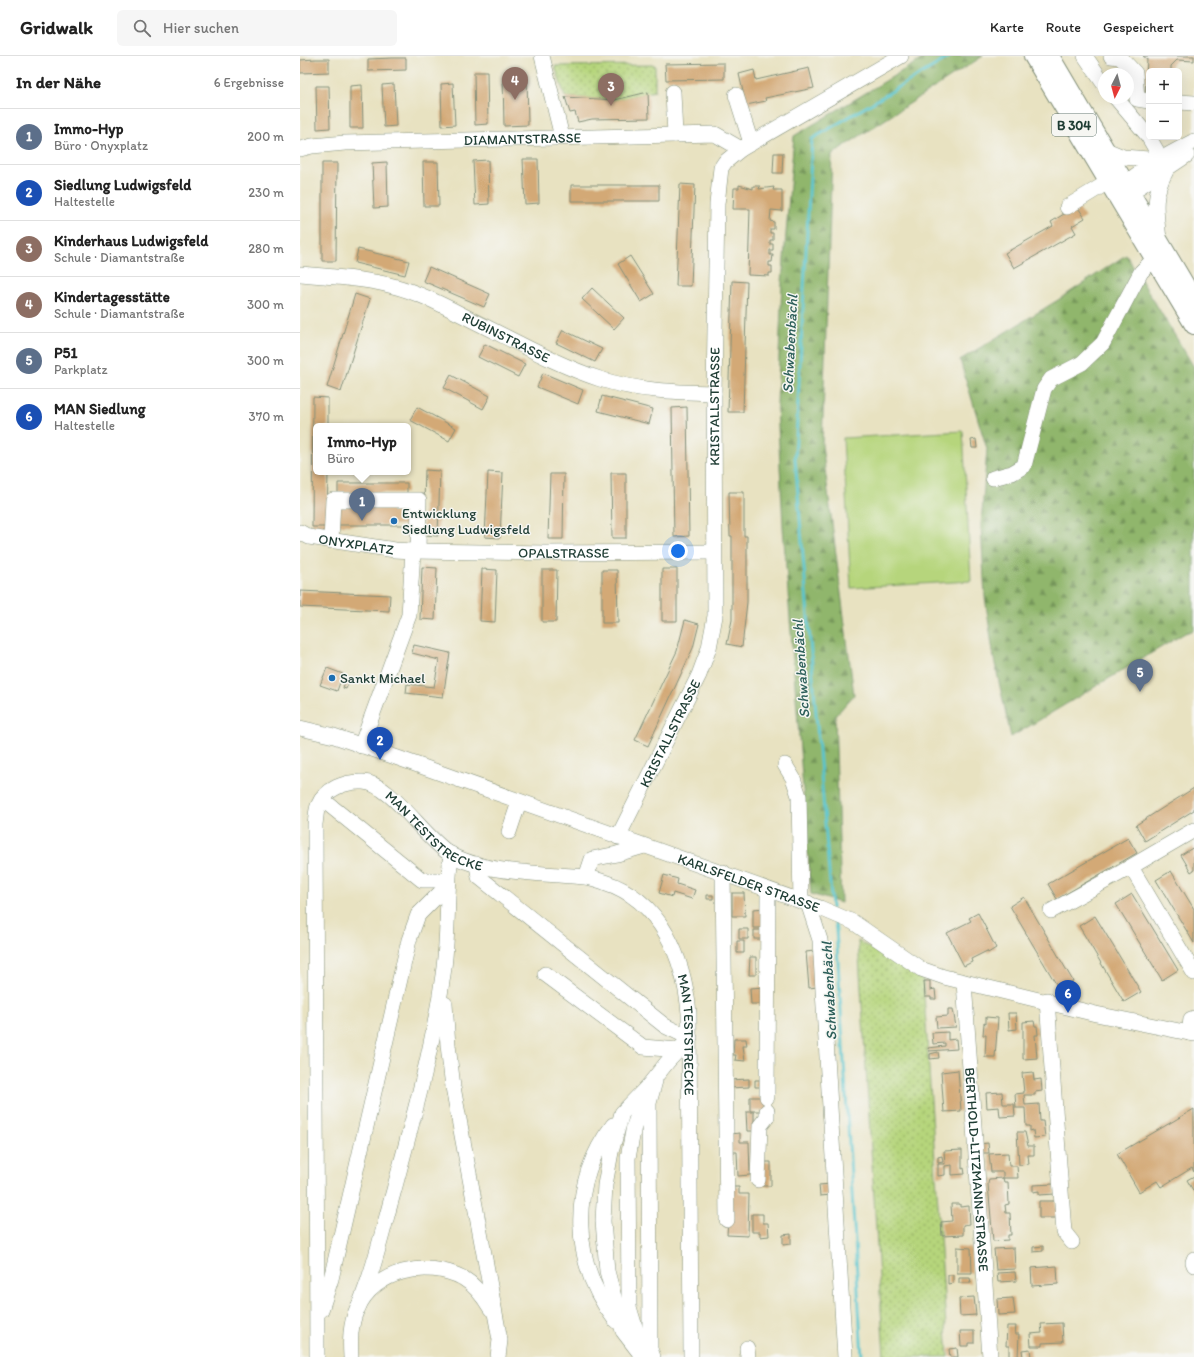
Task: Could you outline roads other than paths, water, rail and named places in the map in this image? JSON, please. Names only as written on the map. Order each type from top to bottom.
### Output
[{"type":"main road","name":"B 304","points":[[1033,56],[1120,187],[1159,239],[1194,300]]},
{"type":"main road","name":"B 304","points":[[1050,56],[1106,150],[1120,187],[1154,259],[1194,325]]},
{"type":"street","points":[[542,56],[562,138]]},
{"type":"street","name":"KRISTALLSTRASSE","points":[[618,837],[658,760],[699,675],[709,648],[715,616],[714,393],[717,204],[721,168],[725,162],[746,146],[901,56]]},
{"type":"street","points":[[1085,56],[1098,75]]},
{"type":"street","points":[[1111,56],[1120,57],[1132,69],[1136,80],[1137,99],[1146,101]]},
{"type":"street","points":[[673,92],[675,135]]},
{"type":"street","points":[[736,95],[746,146]]},
{"type":"street","points":[[1182,102],[1194,103]]},
{"type":"street","points":[[1121,104],[1148,136],[1164,165],[1155,200],[1159,239]]},
{"type":"street","name":"DIAMANTSTRASSE","points":[[300,149],[312,146],[345,143],[715,134],[746,146]]},
{"type":"street","points":[[1067,207],[1120,187],[1164,165],[1194,141]]},
{"type":"street","points":[[1106,150],[1123,157],[1145,160],[1164,165],[1175,163],[1194,151]]},
{"type":"street","points":[[993,478],[1012,473],[1024,466],[1044,389],[1052,379],[1082,363],[1103,343],[1141,272],[1154,259]]},
{"type":"street","name":"RUBINSTRASSE","points":[[300,274],[346,277],[394,286],[436,303],[561,363],[600,379],[635,387],[670,392],[714,393]]},
{"type":"street","points":[[331,541],[333,500],[419,500],[416,551],[409,615],[361,746]]},
{"type":"street","name":"ONYXPLATZ","points":[[300,532],[309,538],[416,551]]},
{"type":"street","name":"OPALSTRASSE","points":[[416,551],[714,552]]},
{"type":"street","name":"KARLSFELDER STRASSE","points":[[300,728],[334,736],[618,837],[723,872],[768,890],[810,904],[853,922],[921,969],[964,982],[1047,1000],[1096,1014],[1192,1033]]},
{"type":"street","points":[[785,765],[793,778],[799,796],[810,904],[820,940],[845,1357]]},
{"type":"street","name":"MAN TESTSTRECKE","points":[[322,799],[324,794],[336,787],[349,783],[364,782],[377,786],[393,798],[438,846],[451,854],[477,864],[521,872],[586,877],[619,887],[644,904],[663,927],[683,971],[687,990],[690,1038],[691,1357]]},
{"type":"street","points":[[317,1357],[314,843],[317,807],[322,799],[422,880],[448,882]]},
{"type":"street","points":[[510,832],[519,802]]},
{"type":"street","points":[[1051,911],[1194,830]]},
{"type":"street","points":[[586,877],[592,859],[617,854],[644,846]]},
{"type":"street","points":[[451,854],[448,882],[444,973],[448,1045],[453,1087],[500,1340],[498,1357]]},
{"type":"street","points":[[477,864],[479,877],[665,1026],[690,1038],[678,1050],[653,1081],[622,1113],[610,1129],[594,1157],[582,1194],[580,1231],[585,1263],[598,1294],[623,1331],[644,1357]]},
{"type":"street","points":[[1131,867],[1194,973]]},
{"type":"street","points":[[723,872],[727,1220]]},
{"type":"street","points":[[317,1324],[331,1279],[409,940],[418,914],[448,882]]},
{"type":"street","points":[[758,1180],[760,1126],[767,1117],[768,890]]},
{"type":"street","points":[[351,1357],[350,1332],[368,1282],[406,1144],[429,1056],[444,973]]},
{"type":"street","points":[[544,974],[643,1047],[678,1050]]},
{"type":"street","name":"BERTHOLD-LITZMANN-STRASSE","points":[[964,982],[990,1357]]},
{"type":"street","points":[[1047,1000],[1064,1232],[1072,1242]]},
{"type":"street","points":[[1192,1033],[1191,1019],[1194,1018]]},
{"type":"street","points":[[644,1357],[629,1307],[628,1158],[634,1126],[653,1081]]},
{"type":"street","points":[[653,1081],[649,1103],[650,1349],[653,1357]]},
{"type":"street","points":[[622,1113],[607,1172],[603,1221],[607,1271],[623,1331]]},
{"type":"street","points":[[1194,1259],[1194,1266]]},
{"type":"street","points":[[358,1308],[373,1288],[393,1275],[416,1268],[441,1270],[464,1278],[482,1294],[495,1315]]},
{"type":"waterway","name":"Schwabenbächl","points":[[832,908],[795,458],[812,139],[951,56]]},
{"type":"waterway","name":"Schwabenbächl","points":[[834,919],[836,929],[862,1357]]},
{"type":"place","name":"Kindertagesstätte","points":[[515,100]]},
{"type":"place","name":"Kinderhaus Ludwigsfeld","points":[[611,106]]},
{"type":"place","name":"Immo-Hyp","points":[[362,521]]},
{"type":"place","name":"Entwicklung Siedlung Ludwigsfeld","points":[[394,521]]},
{"type":"place","name":"Sankt Michael","points":[[332,678]]},
{"type":"place","name":"P51","points":[[1140,692]]},
{"type":"place","name":"Siedlung Ludwigsfeld","points":[[380,760]]},
{"type":"place","name":"MAN Siedlung","points":[[1068,1013]]}]
